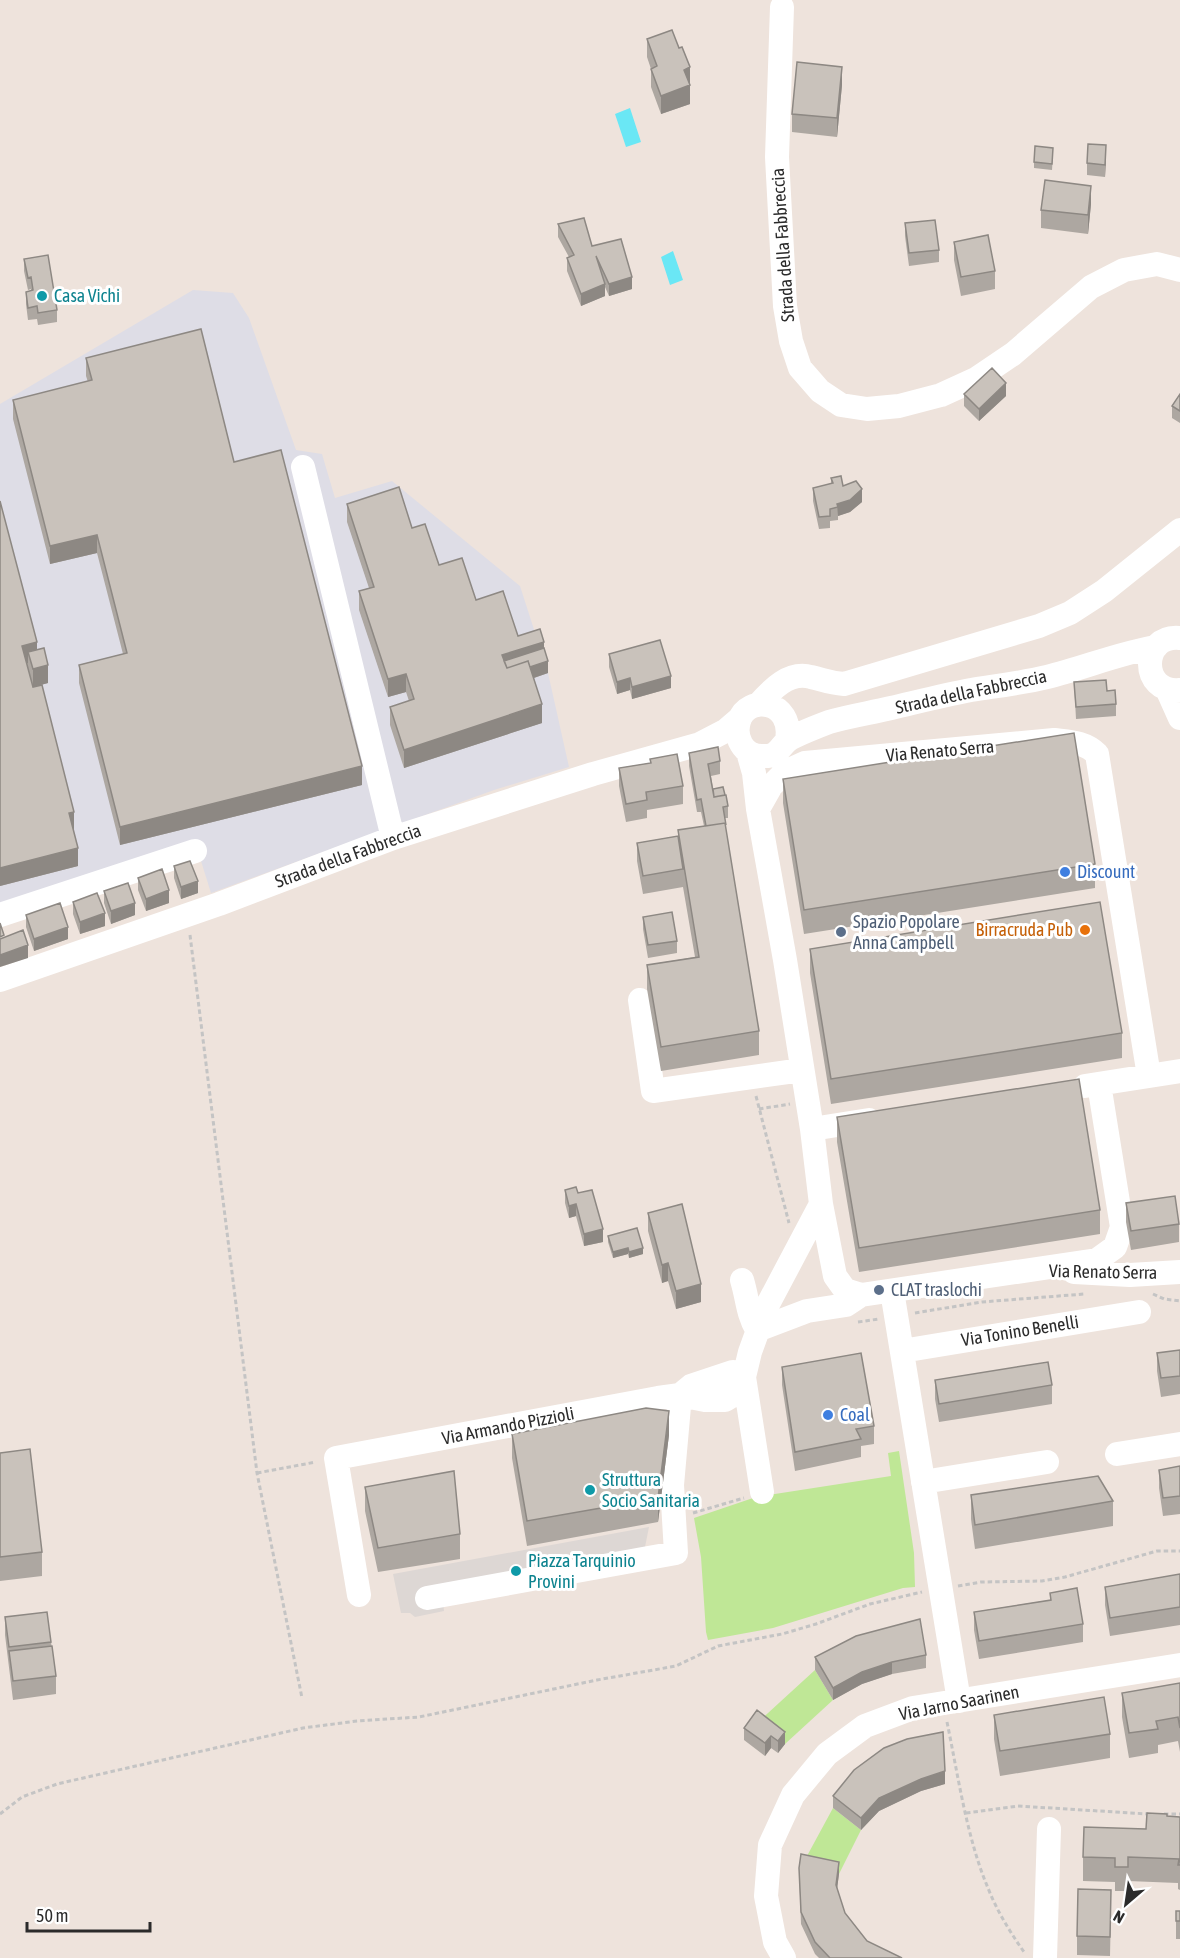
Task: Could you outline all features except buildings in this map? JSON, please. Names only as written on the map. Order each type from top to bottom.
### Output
[{"type":"street","name":"Strada della Fabbreccia","points":[[782,7],[777,157],[785,306],[791,341],[800,368],[820,391],[841,405],[867,410],[899,406],[942,395],[976,379],[1013,354],[1091,286],[1124,270],[1157,264],[1180,270]]},
{"type":"street","points":[[303,468],[393,838]]},
{"type":"street","name":"Strada della Fabbreccia","points":[[745,750],[737,733],[771,719],[789,678],[799,675],[828,683],[844,684],[1039,626],[1070,613],[1104,591],[1180,530]]},
{"type":"street","name":"Strada della Fabbreccia","points":[[0,980],[187,915],[393,838],[592,774],[700,744],[725,730],[771,719],[827,723],[967,691],[1046,677],[1114,658],[1130,651],[1153,658],[1168,639],[1180,638]]},
{"type":"street","points":[[1153,658],[1153,678],[1159,684],[1173,690],[1180,718]]},
{"type":"street","name":"Strada della Fabbreccia","points":[[700,744],[727,744],[759,757],[771,756],[781,750],[771,719]]},
{"type":"street","name":"Via Renato Serra","points":[[758,809],[771,786],[785,772],[805,764],[1053,740],[1077,742],[1090,747],[1097,754],[1110,909],[1149,1076]]},
{"type":"street","points":[[745,750],[754,773],[758,809],[797,958],[802,1070],[821,1204],[835,1276],[845,1290],[861,1295]]},
{"type":"street","points":[[0,915],[195,851]]},
{"type":"street","points":[[640,1000],[653,1091],[802,1070]]},
{"type":"street","points":[[1064,1089],[1180,1071]]},
{"type":"street","name":"Via Renato Serra","points":[[757,1330],[807,1311],[846,1305],[861,1295],[1097,1260],[1115,1247],[1122,1227],[1099,1084]]},
{"type":"street","points":[[812,1129],[892,1116]]},
{"type":"street","name":"Via Armando Pizzioli","points":[[336,1458],[646,1400],[681,1395],[705,1400],[725,1400],[735,1394],[744,1377],[757,1330],[752,1295],[821,1204]]},
{"type":"street","name":"Via Renato Serra","points":[[1027,1270],[1130,1275],[1180,1272]]},
{"type":"street","points":[[892,1291],[959,1701]]},
{"type":"street","name":"Via Tonino Benelli","points":[[902,1351],[1144,1302]]},
{"type":"street","points":[[744,1377],[762,1492]]},
{"type":"street","points":[[427,1598],[676,1553],[672,1485],[681,1395]]},
{"type":"street","points":[[1117,1454],[1180,1444]]},
{"type":"street","points":[[336,1458],[359,1595]]},
{"type":"street","points":[[924,1482],[1047,1462]]},
{"type":"street","name":"Via Jarno Saarinen","points":[[784,1958],[775,1942],[766,1896],[770,1845],[793,1795],[827,1754],[865,1726],[913,1708],[1180,1665]]},
{"type":"street","points":[[1046,1958],[1049,1829]]},
{"type":"path","points":[[187,915],[257,1473],[302,1698]]},
{"type":"path","points":[[750,1077],[792,1233]]},
{"type":"path","points":[[759,1109],[807,1101]]},
{"type":"path","points":[[849,1324],[982,1302],[1086,1294]]},
{"type":"path","points":[[1144,1302],[1164,1299],[1180,1301]]},
{"type":"path","points":[[257,1473],[336,1458]]},
{"type":"path","points":[[674,1519],[762,1492]]},
{"type":"path","points":[[0,1814],[22,1797],[57,1784],[303,1728],[357,1721],[418,1717],[676,1666],[718,1646]]},
{"type":"path","points":[[966,1813],[1018,1806],[1134,1814],[1180,1814]]},
{"type":"shaded area","points":[[193,290],[233,293],[249,318],[296,450],[322,454],[335,498],[392,481],[520,586],[548,673],[569,767],[494,790],[211,893],[196,845],[0,905],[0,404]]},
{"type":"shaded area","name":"Piazza Tarquinio Provini","points":[[649,1527],[641,1567],[443,1601],[444,1611],[415,1617],[410,1613],[401,1613],[393,1574]]},
{"type":"green space","points":[[899,1451],[914,1553],[915,1587],[903,1588],[773,1628],[708,1640],[701,1557],[694,1518],[756,1497],[891,1476],[888,1453]]},
{"type":"green space","points":[[815,1670],[833,1700],[785,1744],[757,1723]]},
{"type":"green space","points":[[833,1808],[861,1830],[839,1874],[801,1867]]},
{"type":"water","points":[[630,108],[641,142],[626,147],[615,114]]},
{"type":"water","points":[[673,251],[683,280],[670,285],[661,257]]},
{"type":"place","name":"Casa Vichi","points":[[42,296]]},
{"type":"place","name":"Discount","points":[[1065,872]]},
{"type":"place","name":"Birracruda Pub","points":[[1085,930]]},
{"type":"place","name":"Spazio Popolare Anna Campbell","points":[[841,932]]},
{"type":"place","name":"CLAT traslochi","points":[[879,1290]]},
{"type":"place","name":"Coal","points":[[828,1415]]},
{"type":"place","name":"Struttura Socio Sanitaria","points":[[590,1490]]},
{"type":"place","name":"Piazza Tarquinio Provini","points":[[516,1571]]}]
